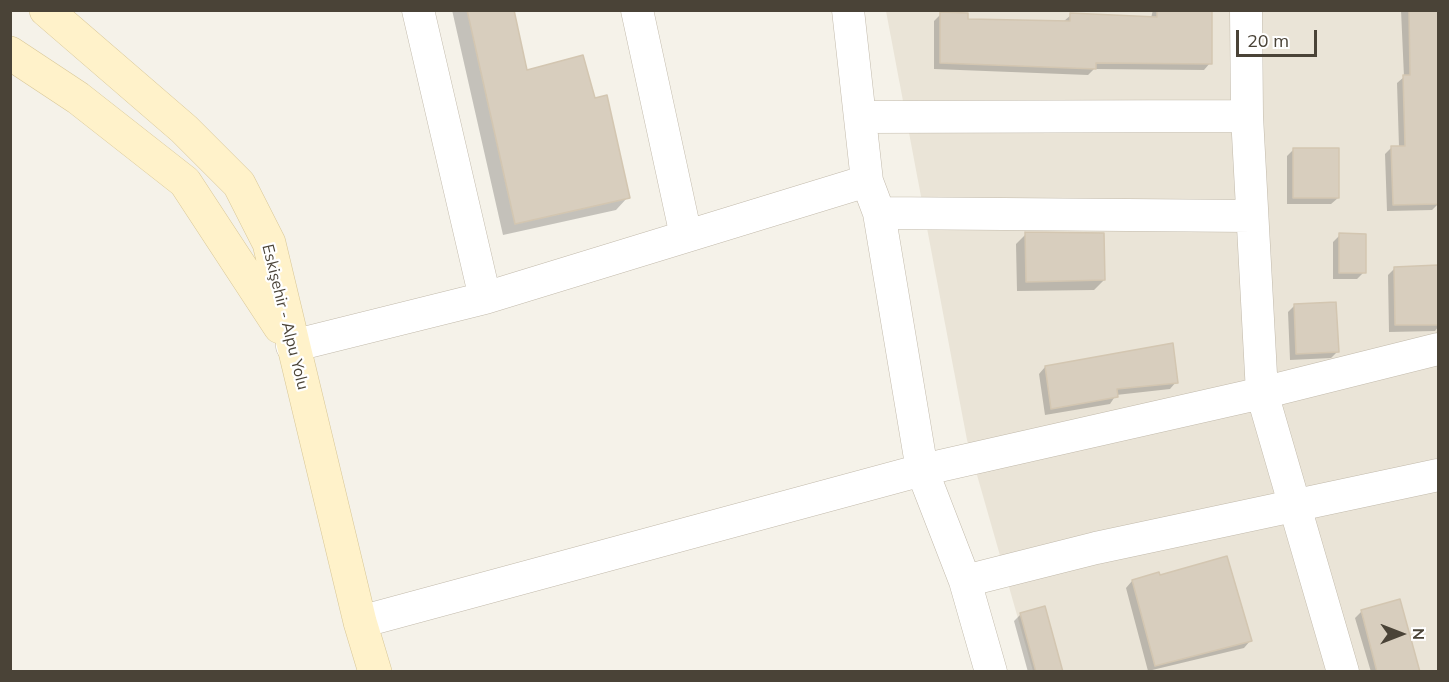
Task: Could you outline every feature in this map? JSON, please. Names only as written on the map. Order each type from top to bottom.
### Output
[{"type":"main road","name":"Eskişehir - Alpu Yolu","points":[[46,10],[184,129],[239,184],[269,243],[360,622],[375,672]]},
{"type":"main road","points":[[10,53],[78,98],[185,182],[292,346]]},
{"type":"street","points":[[418,10],[485,298]]},
{"type":"street","points":[[637,10],[686,236]]},
{"type":"street","points":[[848,10],[867,181],[879,213],[922,470],[965,581],[991,672]]},
{"type":"street","points":[[1246,10],[1246,116],[1262,393],[1343,672]]},
{"type":"street","points":[[861,117],[1246,116]]},
{"type":"street","points":[[292,346],[485,298],[867,181]]},
{"type":"street","points":[[879,213],[1251,216]]},
{"type":"street","points":[[360,622],[922,470],[1262,393],[1438,349]]},
{"type":"street","points":[[965,581],[1096,548],[1296,508],[1438,475]]},
{"type":"shaded area","points":[[886,11],[1438,11],[1438,671],[1033,671],[967,440]]},
{"type":"building","points":[[467,10],[514,10],[527,70],[583,55],[595,98],[607,95],[630,198],[515,224]]},
{"type":"building","points":[[1157,10],[1212,10],[1212,64],[1096,63],[1096,69],[940,63],[940,12],[968,13],[968,19],[1070,21],[1070,13],[1157,17]]},
{"type":"building","points":[[1409,10],[1438,10],[1438,204],[1393,205],[1391,146],[1405,146],[1403,75],[1410,75]]},
{"type":"building","points":[[1293,148],[1339,148],[1339,198],[1293,198]]},
{"type":"building","points":[[1025,232],[1104,233],[1105,280],[1026,282]]},
{"type":"building","points":[[1339,233],[1366,234],[1366,273],[1339,273]]},
{"type":"building","points":[[1438,265],[1438,325],[1395,325],[1394,267]]},
{"type":"building","points":[[1336,302],[1339,352],[1296,354],[1294,304]]},
{"type":"building","points":[[1173,343],[1178,383],[1117,389],[1118,397],[1051,409],[1045,366]]},
{"type":"building","points":[[1227,556],[1252,641],[1155,666],[1132,580],[1159,572],[1160,575]]},
{"type":"building","points":[[1400,599],[1420,672],[1377,672],[1361,610]]},
{"type":"building","points":[[1045,606],[1063,672],[1036,672],[1020,613]]}]
